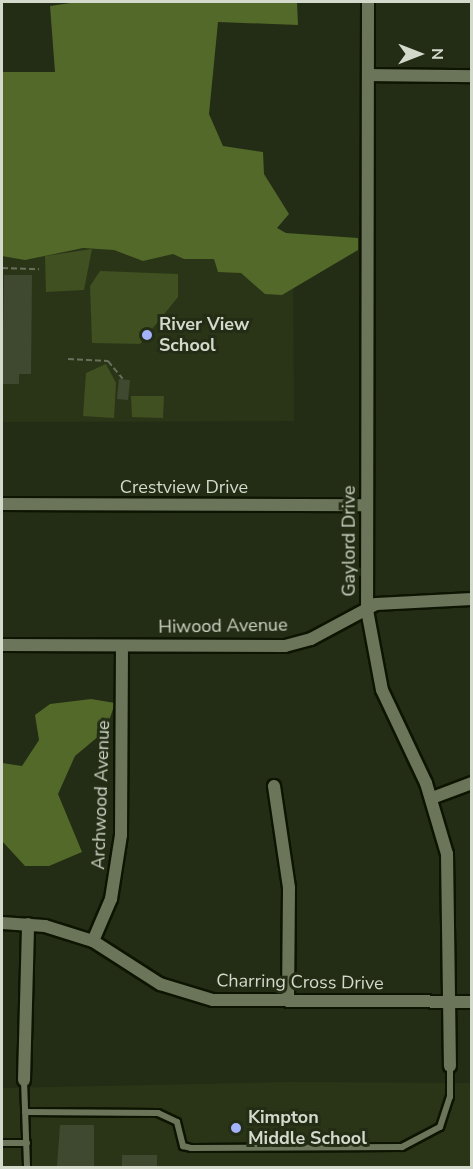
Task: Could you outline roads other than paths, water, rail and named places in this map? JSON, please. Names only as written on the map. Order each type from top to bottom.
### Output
[{"type":"street","name":"Gaylord Drive","points":[[368,2],[367,610],[382,690],[432,798],[451,895],[450,1066]]},
{"type":"street","points":[[368,75],[471,76]]},
{"type":"street","name":"Crestview Drive","points":[[2,504],[366,505]]},
{"type":"street","name":"Hiwood Avenue","points":[[2,645],[285,646],[367,610],[403,601],[471,599]]},
{"type":"street","name":"Archwood Avenue","points":[[93,941],[111,898],[120,846],[122,646]]},
{"type":"street","points":[[432,798],[471,783]]},
{"type":"street","points":[[274,786],[289,888],[288,1000]]},
{"type":"street","name":"Charring Cross Drive","points":[[2,922],[28,924],[93,941],[138,972],[186,994],[288,1000],[471,1002]]},
{"type":"street","points":[[24,1080],[28,924]]},
{"type":"lane","points":[[25,1112],[158,1113],[177,1122],[183,1146],[191,1148],[402,1147],[440,1127],[450,1096],[450,1066]]},
{"type":"lane","points":[[24,1080],[27,1167]]},
{"type":"lane","points":[[2,1143],[27,1143]]},
{"type":"place","name":"River View School","points":[[147,335]]},
{"type":"place","name":"Kimpton Middle School","points":[[236,1128]]}]
